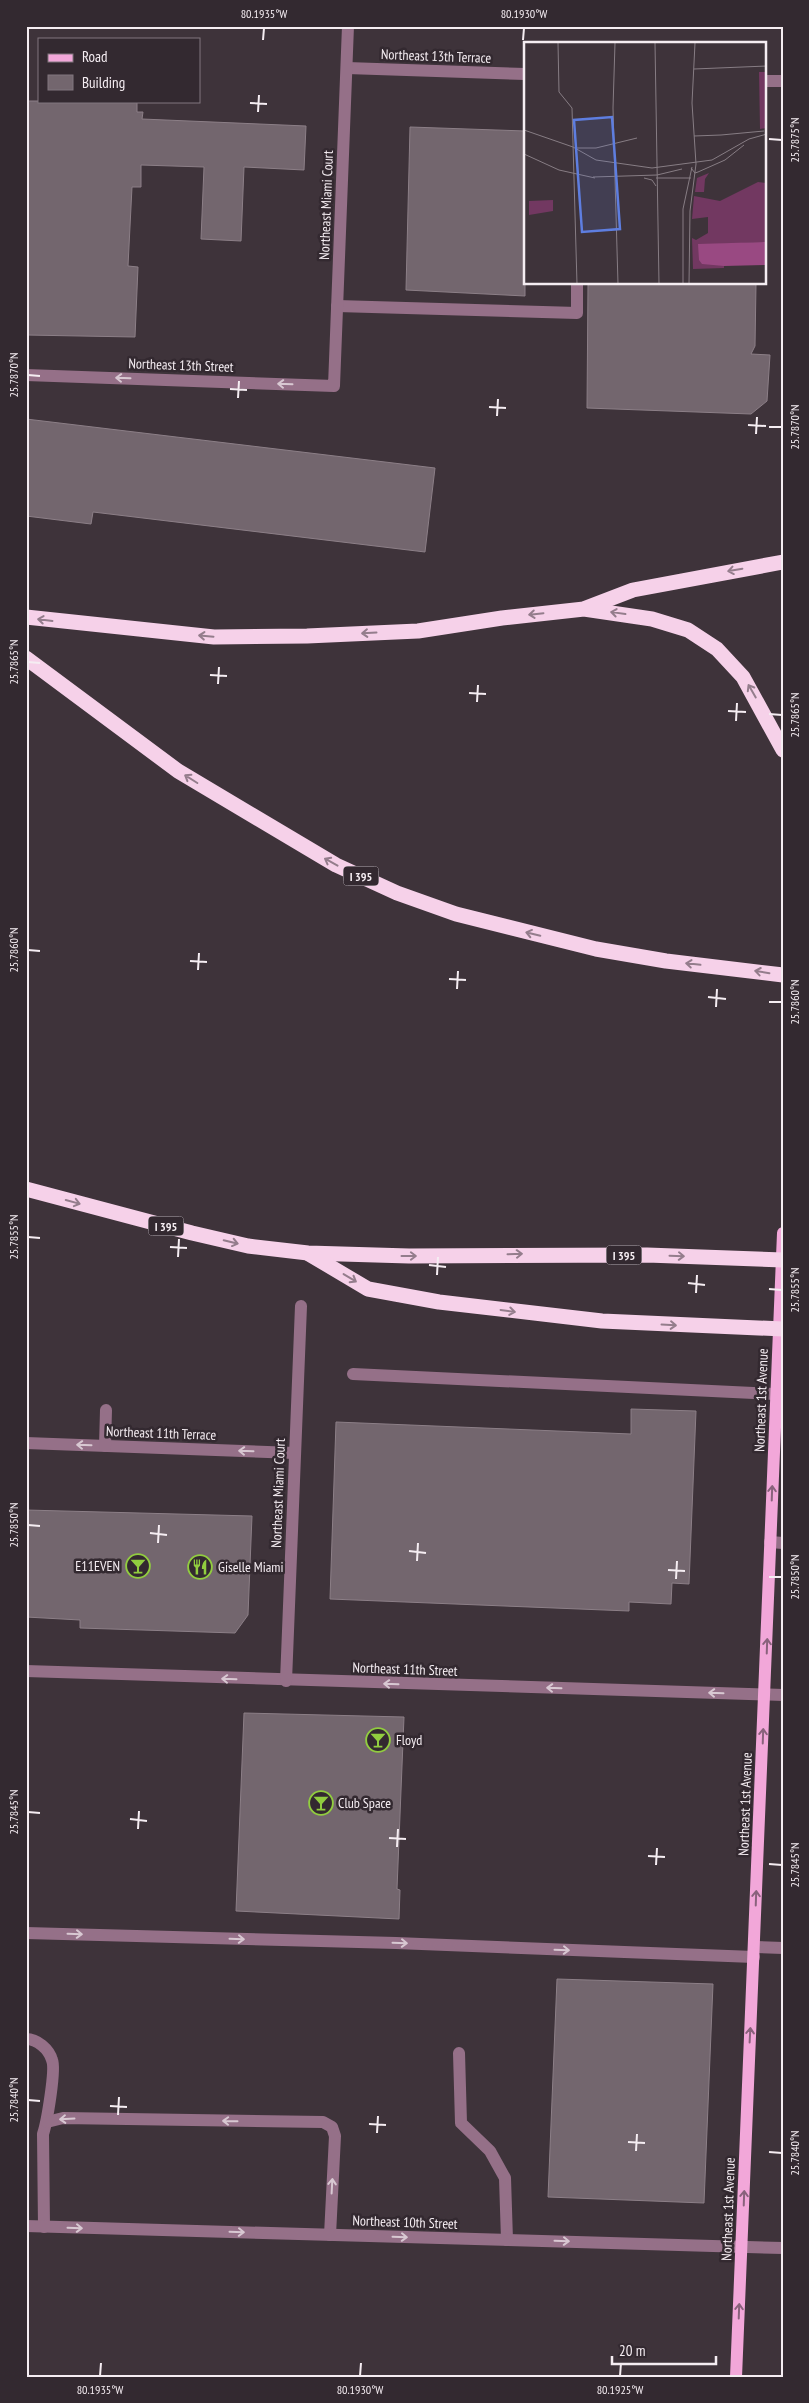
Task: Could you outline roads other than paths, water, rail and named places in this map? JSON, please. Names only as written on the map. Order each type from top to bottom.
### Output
[{"type":"highway","points":[[584,609],[633,590],[783,562]]},
{"type":"highway","points":[[26,618],[214,637],[307,636],[418,631],[502,618],[584,609],[652,618],[688,630],[717,649],[743,677],[783,750]]},
{"type":"highway","name":"I 395","points":[[29,660],[178,771],[336,865],[397,893],[456,914],[596,949],[666,961],[783,975]]},
{"type":"highway","name":"I 395","points":[[26,1189],[248,1246],[308,1253],[409,1256],[647,1255],[783,1260]]},
{"type":"highway","points":[[308,1253],[368,1289],[439,1302],[602,1320],[783,1329]]},
{"type":"main road","name":"Northeast 1st Avenue","points":[[736,2377],[765,1694],[777,1542],[776,1394],[783,1233]]},
{"type":"street","name":"Northeast Miami Court","points":[[334,386],[348,26]]},
{"type":"street","name":"Northeast 13th Terrace","points":[[347,68],[524,74]]},
{"type":"street","points":[[766,81],[783,81]]},
{"type":"street","points":[[337,306],[577,313],[577,285]]},
{"type":"street","name":"Northeast 13th Street","points":[[26,374],[334,386]]},
{"type":"street","name":"Northeast Miami Court","points":[[286,1681],[301,1306]]},
{"type":"street","points":[[353,1374],[776,1394]]},
{"type":"street","points":[[106,1410],[106,1446]]},
{"type":"street","name":"Northeast 11th Terrace","points":[[26,1443],[295,1453]]},
{"type":"street","name":"Northeast 11th Street","points":[[26,1671],[286,1681],[783,1695]]},
{"type":"street","points":[[26,1933],[754,1952],[783,1948]]},
{"type":"street","points":[[30,2039],[47,2050],[53,2061],[47,2122],[43,2134],[44,2227]]},
{"type":"street","points":[[459,2053],[461,2123],[490,2151],[505,2178],[507,2240]]},
{"type":"street","points":[[47,2122],[63,2118],[323,2122],[332,2127],[335,2136],[330,2235]]},
{"type":"street","name":"Northeast 10th Street","points":[[26,2226],[783,2248]]},
{"type":"place","name":"E11EVEN","points":[[138,1566]]},
{"type":"place","name":"Giselle Miami","points":[[200,1567]]},
{"type":"place","name":"Floyd","points":[[378,1740]]},
{"type":"place","name":"Club Space","points":[[321,1803]]}]
